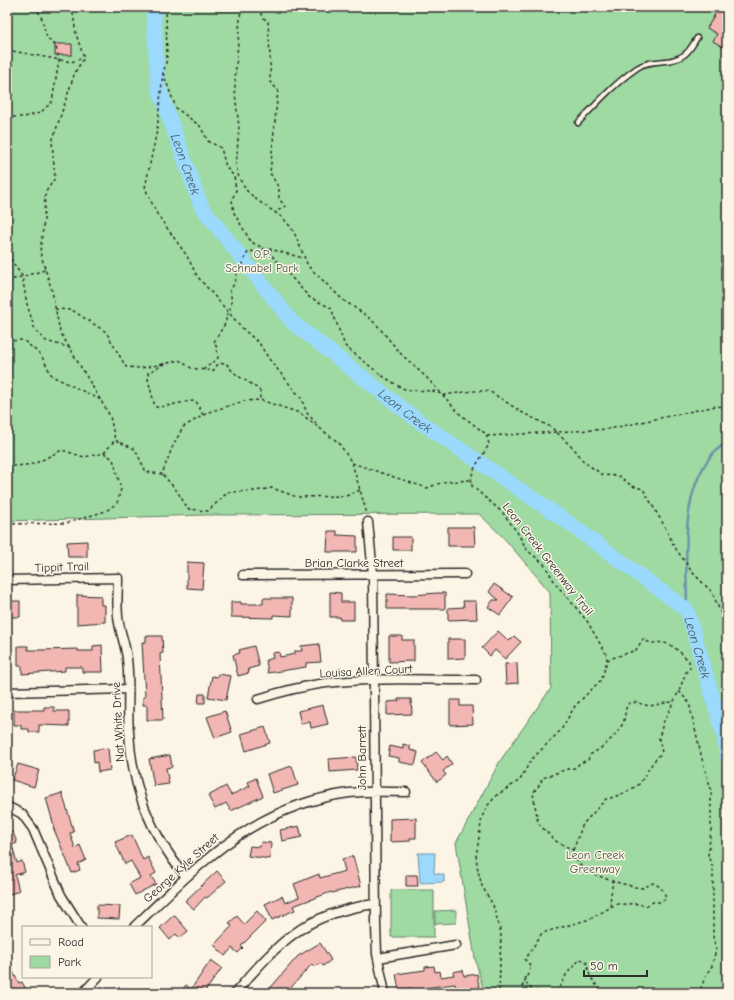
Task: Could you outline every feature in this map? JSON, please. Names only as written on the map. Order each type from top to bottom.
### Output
[{"type":"street","name":"John Barrett","points":[[368,522],[373,574],[375,904],[378,958],[385,993]]},
{"type":"street","name":"Brian Clarke Street","points":[[243,575],[465,574]]},
{"type":"street","name":"Tippit Trail","points":[[7,580],[118,578]]},
{"type":"street","name":"Nat White Drive","points":[[118,578],[118,622],[127,659],[130,753],[140,797],[157,838],[168,856],[186,877]]},
{"type":"street","name":"Louisa Allen Court","points":[[258,699],[285,691],[326,683],[476,680]]},
{"type":"street","points":[[7,692],[128,689]]},
{"type":"street","name":"George Kyle Street","points":[[135,926],[186,877],[219,848],[268,818],[323,798],[349,793],[406,792]]},
{"type":"street","points":[[7,806],[22,814],[33,829],[61,894],[80,926]]},
{"type":"street","points":[[235,993],[266,956],[293,933],[324,916],[375,904]]},
{"type":"street","points":[[378,958],[456,946]]},
{"type":"street","points":[[83,993],[97,978]]},
{"type":"lane","points":[[578,123],[601,99],[637,67],[650,62],[678,59],[688,52],[697,38]]},
{"type":"path","points":[[7,117],[24,117],[40,113],[52,102],[58,60],[56,46],[47,38],[41,16],[35,7]]},
{"type":"path","points":[[72,7],[76,34],[84,58]]},
{"type":"path","points":[[166,7],[167,59],[163,73],[157,130],[145,188],[157,214],[188,256],[197,276],[259,343],[269,359],[289,381],[301,398],[307,413],[319,426]]},
{"type":"path","points":[[241,7],[235,78],[235,93],[239,127],[236,166],[239,178],[248,191],[265,207],[275,212],[294,232],[303,259],[308,266],[343,300],[367,316],[377,325],[401,354],[427,378],[460,414],[487,436],[489,444],[472,472],[471,480],[443,482],[427,488],[352,463]]},
{"type":"path","points":[[259,7],[262,17],[268,21],[271,62],[270,82],[278,90],[270,173],[278,188],[278,198],[285,207],[275,212]]},
{"type":"path","points":[[7,50],[71,62],[84,58]]},
{"type":"path","points":[[84,58],[75,72],[52,142],[55,178],[45,193],[44,220],[40,252],[60,332],[110,416],[115,440]]},
{"type":"path","points":[[163,73],[176,108],[200,126],[208,141],[221,148],[226,167],[234,176],[236,190],[232,200],[234,213],[251,242],[267,250],[303,259]]},
{"type":"path","points":[[203,370],[218,358],[217,348],[214,342],[226,322],[231,296],[230,290],[235,283],[237,272],[248,252],[267,250]]},
{"type":"path","points":[[267,250],[285,272],[309,297],[331,308],[345,346],[400,387],[407,390],[433,391],[444,396],[472,391],[489,391],[523,413],[551,427],[576,451],[584,462],[603,475],[620,476],[632,486],[643,489],[674,546],[692,572],[712,592],[727,628]]},
{"type":"path","points":[[7,254],[22,276],[27,304],[35,330],[46,341],[70,348]]},
{"type":"path","points":[[7,281],[45,270]]},
{"type":"path","points":[[55,309],[72,310],[106,332],[126,367],[141,368],[178,360],[191,368],[213,371],[218,364],[226,363],[234,374],[252,383],[260,391],[260,400]]},
{"type":"path","points":[[7,341],[23,340],[41,355],[52,376],[101,400]]},
{"type":"path","points":[[164,364],[148,373],[148,379],[155,407],[163,407],[184,401],[196,401],[203,415]]},
{"type":"path","points":[[162,474],[172,448],[183,427],[209,412],[244,401],[260,400],[300,413],[319,426],[339,443],[352,463],[368,522]]},
{"type":"path","points":[[487,436],[609,429],[716,406],[727,407]]},
{"type":"path","points":[[7,466],[34,464],[62,450],[84,457],[104,453],[115,440]]},
{"type":"path","points":[[115,440],[135,450],[146,472],[162,474],[177,491],[188,508],[208,511],[228,492],[255,491],[272,488],[297,497],[346,496],[360,490]]},
{"type":"path","points":[[7,524],[66,523],[106,511],[117,503],[121,489],[113,459],[104,453]]},
{"type":"path","name":"Leon Creek Greenway Trail","points":[[471,480],[476,491],[491,501],[507,518],[527,550],[544,564],[556,584],[587,621],[606,654],[607,660]]},
{"type":"path","points":[[727,484],[725,488],[724,504],[727,514]]},
{"type":"path","points":[[499,993],[501,933],[493,905],[482,886],[476,857],[482,817],[488,805],[497,795],[520,780],[531,760],[561,730],[575,706],[602,679],[607,660],[636,650],[643,639],[652,644],[664,643],[673,647],[689,661],[690,668],[686,672],[659,738],[662,753],[648,769],[639,784],[612,799],[606,799],[590,816],[583,824],[573,850]]},
{"type":"path","points":[[679,690],[689,703],[703,764],[711,789],[711,830],[708,856],[713,868],[713,936],[716,949],[712,966],[706,975],[700,993]]},
{"type":"path","points":[[520,993],[525,977],[531,966],[525,960],[542,932],[590,920],[616,904],[628,906],[637,903],[646,906],[653,902],[661,902],[666,898],[664,891],[653,883],[643,888],[612,882],[586,871],[578,863],[573,850],[554,840],[538,823],[533,793],[541,783],[542,778],[554,776],[564,769],[575,768],[580,763],[588,760],[591,754],[598,751],[624,721],[625,708],[629,703],[638,702],[644,706],[652,706],[674,702]]},
{"type":"path","points":[[611,906],[609,897],[613,888],[612,882]]},
{"type":"path","points":[[557,993],[566,975],[580,959],[586,961],[590,976],[598,989],[597,993]]},
{"type":"path","points":[[525,977],[528,987],[540,993]]},
{"type":"green space","name":"O.P. Schnabel Park","points":[[7,7],[727,7],[727,993],[484,993],[475,958],[456,843],[500,761],[551,688],[550,592],[503,537],[479,514],[205,515],[7,521]]},
{"type":"green space","points":[[391,890],[434,890],[434,937],[391,937]]},
{"type":"green space","points":[[456,910],[456,923],[435,924],[435,911]]},
{"type":"water","points":[[418,853],[435,853],[434,873],[444,875],[444,882],[420,883]]},
{"type":"building","points":[[719,7],[727,7],[727,39],[723,47],[713,41],[717,34],[707,28]]},
{"type":"building","points":[[55,44],[72,44],[72,55],[55,55]]},
{"type":"building","points":[[448,527],[474,527],[475,546],[448,546]]},
{"type":"building","points":[[328,531],[337,531],[337,535],[357,536],[357,552],[327,552]]},
{"type":"building","points":[[393,537],[411,537],[411,550],[393,550]]},
{"type":"building","points":[[87,541],[87,557],[68,557],[67,542]]},
{"type":"building","points":[[187,562],[204,563],[202,589],[187,588]]},
{"type":"building","points":[[494,584],[513,597],[500,615],[488,607],[493,600],[499,600],[489,592]]},
{"type":"building","points":[[330,592],[341,593],[341,602],[354,602],[354,620],[340,620],[340,617],[330,617]]},
{"type":"building","points":[[445,593],[445,609],[387,609],[387,594],[413,595]]},
{"type":"building","points":[[77,595],[101,596],[101,605],[105,605],[105,622],[77,624]]},
{"type":"building","points":[[263,598],[292,598],[292,616],[273,615],[273,618],[231,617],[231,602],[241,602],[241,604],[263,604]]},
{"type":"building","points":[[7,601],[20,601],[20,617],[7,617]]},
{"type":"building","points":[[463,601],[476,601],[477,619],[448,620],[448,608],[464,607]]},
{"type":"building","points":[[498,631],[509,641],[514,636],[521,642],[505,659],[495,650],[490,656],[482,648]]},
{"type":"building","points":[[146,636],[162,636],[163,653],[160,654],[163,720],[147,720],[147,705],[143,705],[143,697],[145,697],[142,642],[146,642]]},
{"type":"building","points":[[389,636],[402,636],[402,640],[414,640],[414,661],[389,662]]},
{"type":"building","points":[[448,639],[465,639],[465,658],[448,659]]},
{"type":"building","points":[[319,644],[321,662],[306,663],[306,667],[268,673],[266,660],[273,658],[272,653],[279,652],[280,657],[295,654],[295,651],[302,651],[301,646]]},
{"type":"building","points":[[102,645],[103,672],[82,672],[82,667],[65,667],[65,671],[22,674],[22,666],[18,666],[18,646],[28,646],[28,650],[78,649],[78,651],[93,651],[93,646]]},
{"type":"building","points":[[254,646],[259,666],[248,669],[249,673],[238,676],[233,655],[240,653],[239,650]]},
{"type":"building","points":[[517,663],[518,683],[506,684],[505,664]]},
{"type":"building","points":[[218,674],[231,676],[226,700],[208,697],[212,676],[217,677]]},
{"type":"building","points":[[199,694],[205,694],[205,703],[198,703]]},
{"type":"building","points":[[398,699],[411,699],[412,714],[387,715],[387,702],[399,701]]},
{"type":"building","points":[[450,700],[460,700],[460,706],[472,706],[473,724],[450,725]]},
{"type":"building","points":[[323,705],[328,724],[311,728],[310,722],[301,724],[298,711]]},
{"type":"building","points":[[44,707],[54,707],[54,711],[69,711],[69,726],[39,725],[39,732],[29,732],[29,729],[21,729],[21,725],[14,725],[14,710],[44,710]]},
{"type":"building","points":[[225,711],[232,732],[215,738],[207,717]]},
{"type":"building","points":[[265,727],[270,743],[246,751],[241,734]]},
{"type":"building","points":[[403,744],[410,746],[410,750],[418,752],[415,765],[399,762],[399,758],[388,756],[390,746],[403,749]]},
{"type":"building","points":[[108,748],[110,770],[98,772],[97,762],[94,763],[93,750]]},
{"type":"building","points":[[436,752],[443,760],[447,756],[452,764],[443,771],[446,775],[437,782],[422,763]]},
{"type":"building","points":[[170,755],[172,767],[166,768],[169,784],[154,786],[149,759]]},
{"type":"building","points":[[356,757],[357,770],[330,772],[329,759]]},
{"type":"building","points":[[18,764],[39,770],[34,787],[12,780]]},
{"type":"building","points":[[292,766],[298,785],[273,793],[267,774]]},
{"type":"building","points":[[256,778],[263,796],[231,811],[226,803],[215,809],[208,796],[226,786],[231,795],[250,786],[248,782]]},
{"type":"building","points":[[62,793],[74,832],[70,833],[75,848],[80,845],[86,860],[78,864],[80,870],[72,873],[53,827],[54,826],[46,798]]},
{"type":"building","points":[[416,818],[416,838],[410,838],[410,841],[390,842],[390,819]]},
{"type":"building","points":[[299,826],[302,837],[282,841],[280,830]]},
{"type":"building","points":[[13,832],[17,843],[12,845],[17,863],[22,861],[25,872],[15,875],[19,891],[7,895],[7,834]]},
{"type":"building","points":[[132,835],[143,860],[148,857],[156,873],[151,876],[156,884],[135,895],[129,884],[140,878],[131,861],[125,864],[115,842]]},
{"type":"building","points":[[261,842],[271,843],[270,859],[248,856],[250,846],[260,847]]},
{"type":"building","points":[[353,856],[361,886],[331,892],[293,906],[295,910],[272,920],[265,904],[282,896],[285,903],[299,897],[294,884],[319,874],[320,878],[345,871],[342,859]]},
{"type":"building","points":[[217,871],[226,881],[207,898],[205,897],[194,909],[185,901]]},
{"type":"building","points":[[406,875],[417,875],[418,886],[406,886]]},
{"type":"building","points":[[97,905],[120,906],[119,919],[97,918]]},
{"type":"building","points":[[257,911],[266,921],[241,946],[243,948],[238,953],[232,948],[225,956],[214,945],[232,926],[229,923],[237,916],[244,924]]},
{"type":"building","points":[[174,915],[188,931],[180,938],[176,934],[170,940],[160,928]]},
{"type":"building","points":[[320,943],[331,960],[323,966],[321,963],[314,967],[312,964],[286,993],[266,993],[298,956]]},
{"type":"building","points":[[211,960],[222,968],[204,993],[180,993],[186,985],[191,989]]},
{"type":"building","points":[[7,961],[19,983],[22,982],[28,993],[7,993]]},
{"type":"building","points":[[434,966],[435,972],[440,971],[441,977],[454,975],[453,972],[463,970],[464,976],[477,974],[480,992],[457,993],[455,984],[424,988],[424,992],[416,993],[411,993],[410,988],[399,990],[396,974],[425,970],[425,967]]},
{"type":"waterway","name":"Leon Creek","points":[[153,7],[158,86],[201,206],[292,322],[417,420],[566,521],[687,610],[724,736],[727,757]]},
{"type":"waterway","points":[[687,610],[686,550],[689,509],[701,472],[711,456],[727,442]]},
{"type":"park label","name":"Leon Creek Greenway","points":[[595,862]]}]
